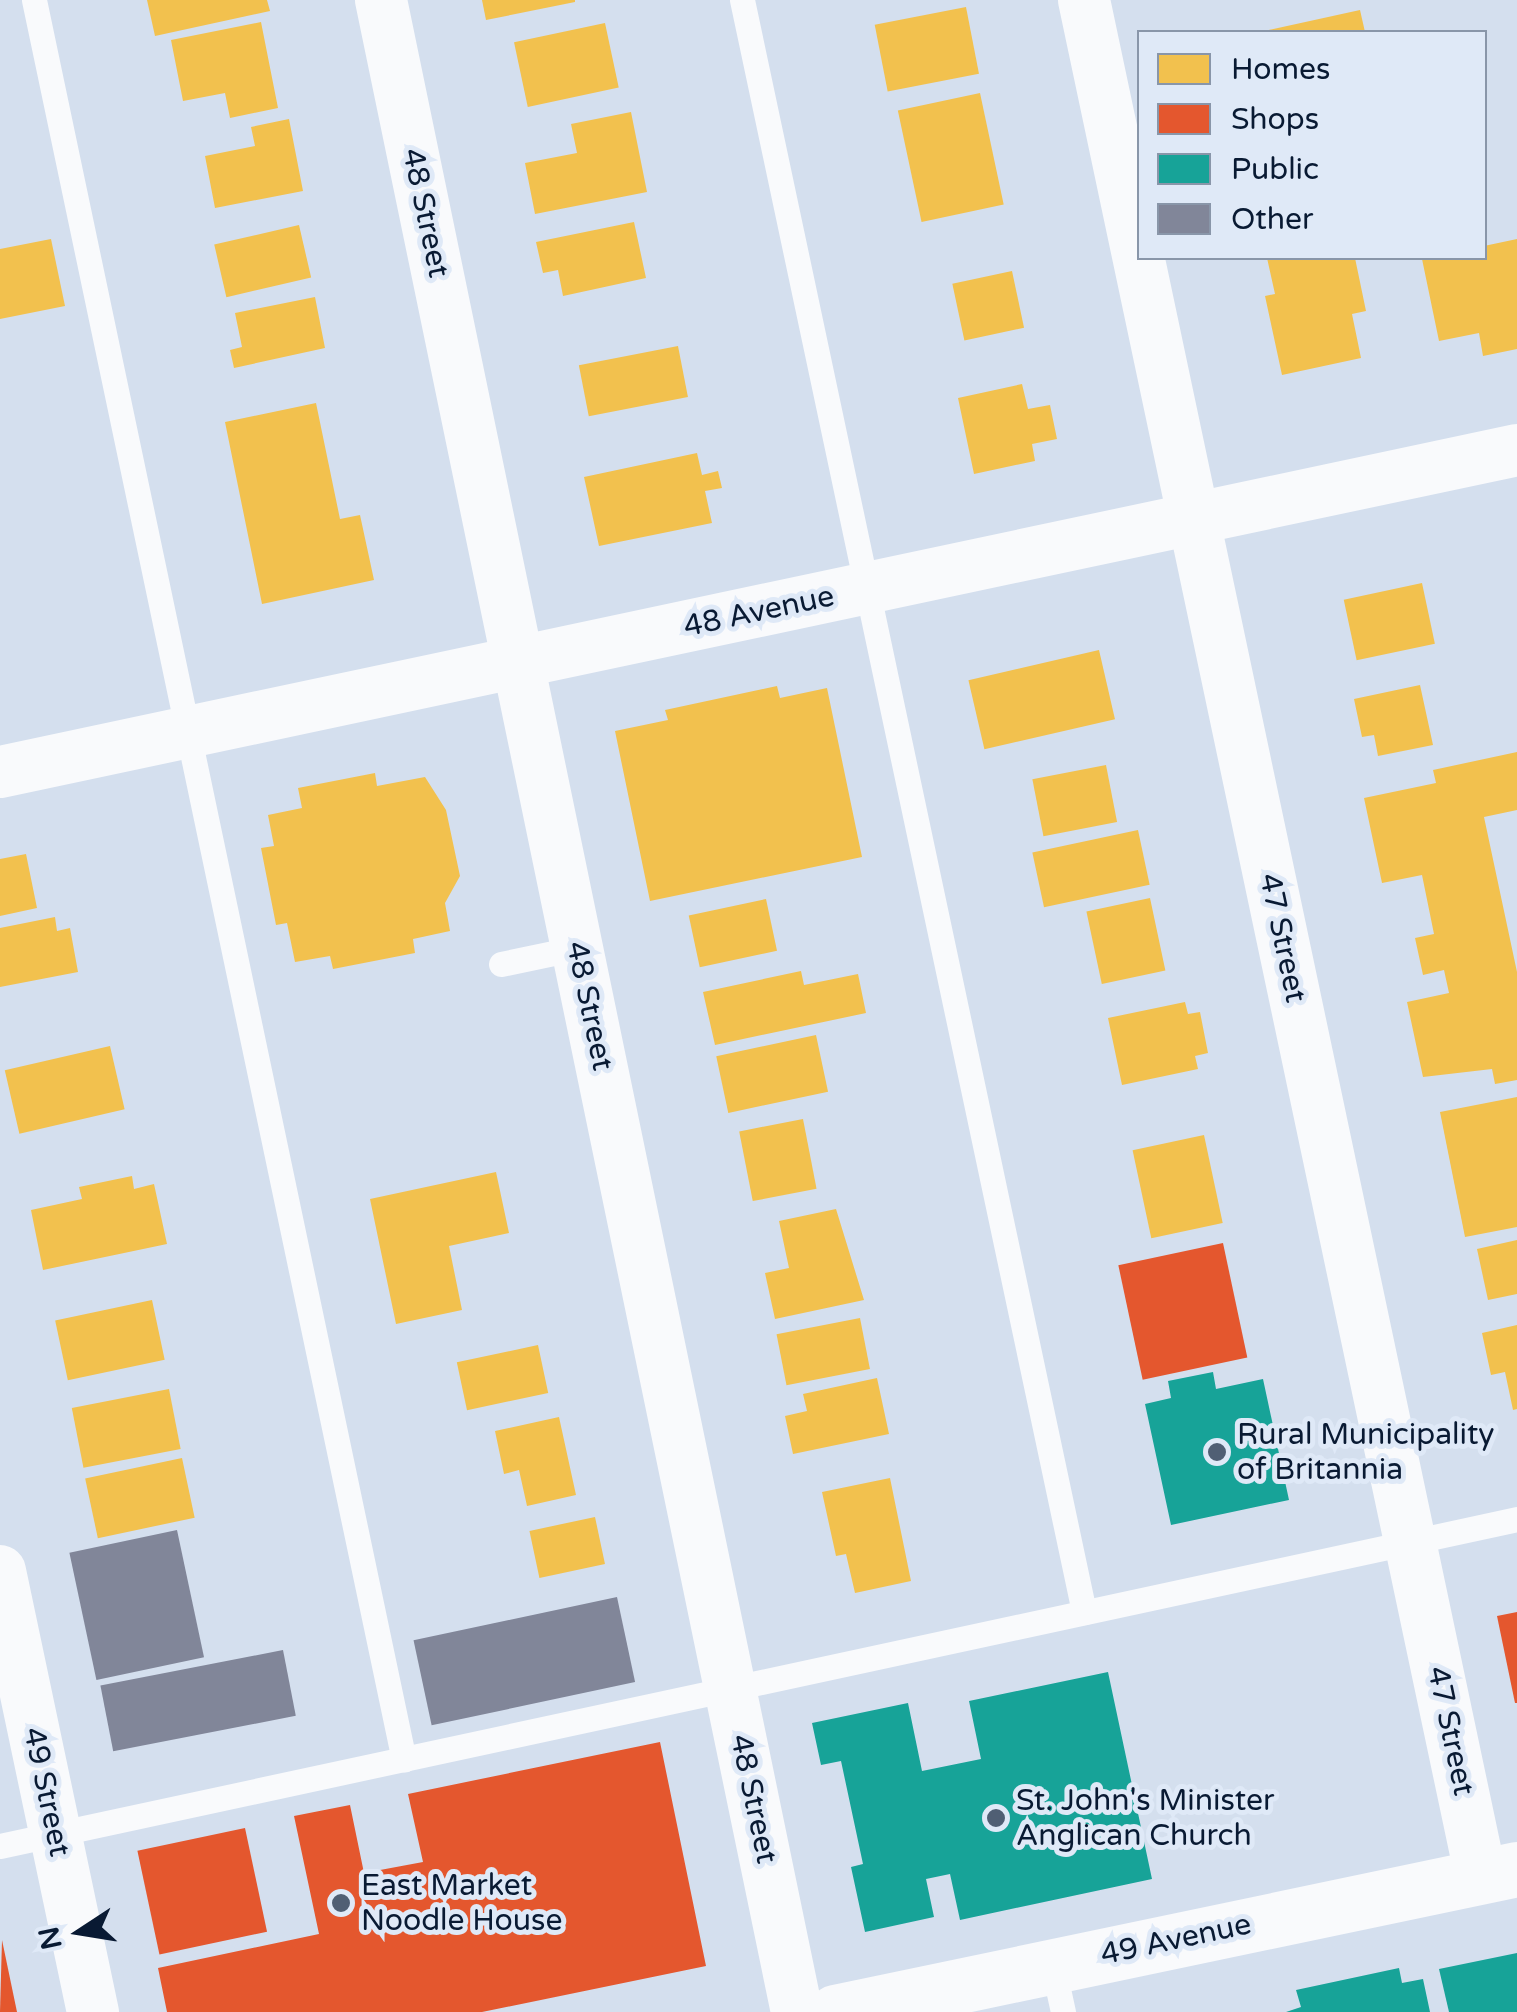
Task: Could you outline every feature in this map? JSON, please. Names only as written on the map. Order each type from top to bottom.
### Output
[{"type":"street","name":"48 Street","points":[[380,0],[797,2012]]},
{"type":"street","name":"47 Street","points":[[1084,0],[1137,253]]},
{"type":"street","name":"47 Street","points":[[1138,260],[1410,1541],[1499,1873]]},
{"type":"street","name":"48 Avenue","points":[[0,772],[1517,450]]},
{"type":"street","name":"49 Street","points":[[0,1571],[93,2012]]},
{"type":"street","name":"49 Avenue","points":[[836,2012],[1058,1989],[1499,1873]]},
{"type":"lane","points":[[34,0],[404,1760]]},
{"type":"lane","points":[[742,0],[1084,1612]]},
{"type":"lane","points":[[501,964],[577,948]]},
{"type":"lane","points":[[0,1846],[1517,1519]]},
{"type":"building: Homes","points":[[147,0],[267,0],[270,11],[155,36]]},
{"type":"building: Homes","points":[[482,0],[575,0],[575,2],[486,20]]},
{"type":"building: Homes","points":[[966,7],[979,74],[888,91],[875,25]]},
{"type":"building: Homes","points":[[1360,10],[1365,30],[1269,30]]},
{"type":"building: Homes","points":[[261,22],[278,108],[230,118],[225,93],[183,101],[171,40]]},
{"type":"building: Homes","points":[[605,23],[619,88],[528,107],[514,42]]},
{"type":"building: Homes","points":[[980,93],[1004,205],[922,222],[898,110]]},
{"type":"building: Homes","points":[[631,112],[647,192],[535,214],[525,163],[577,153],[571,124]]},
{"type":"building: Homes","points":[[289,119],[303,191],[215,208],[205,156],[255,146],[251,127]]},
{"type":"building: Homes","points":[[634,222],[646,278],[563,296],[558,270],[543,273],[536,242]]},
{"type":"building: Homes","points":[[299,225],[311,278],[226,297],[214,245]]},
{"type":"building: Homes","points":[[51,239],[65,306],[0,319],[0,249]]},
{"type":"building: Homes","points":[[1517,239],[1517,349],[1483,356],[1479,333],[1439,341],[1422,260],[1487,260],[1487,245]]},
{"type":"building: Homes","points":[[1267,260],[1355,260],[1366,311],[1352,314],[1361,358],[1282,375],[1265,296],[1275,294]]},
{"type":"building: Homes","points":[[1012,271],[1024,328],[964,340],[952,284]]},
{"type":"building: Homes","points":[[315,297],[325,348],[234,368],[230,350],[242,347],[235,313]]},
{"type":"building: Homes","points":[[678,346],[688,397],[589,416],[579,365]]},
{"type":"building: Homes","points":[[1022,384],[1028,409],[1050,405],[1057,439],[1032,444],[1035,461],[974,474],[958,398]]},
{"type":"building: Homes","points":[[316,403],[340,519],[360,515],[374,580],[262,604],[225,422]]},
{"type":"building: Homes","points":[[697,453],[702,475],[718,471],[722,488],[705,491],[712,523],[599,546],[584,477]]},
{"type":"building: Homes","points":[[1422,583],[1435,644],[1357,660],[1344,600]]},
{"type":"building: Homes","points":[[1099,650],[1115,719],[984,749],[968,680]]},
{"type":"building: Homes","points":[[1420,685],[1433,745],[1378,756],[1374,735],[1362,737],[1354,699]]},
{"type":"building: Homes","points":[[777,686],[780,698],[827,688],[862,857],[650,901],[615,731],[668,720],[665,710]]},
{"type":"building: Homes","points":[[1517,752],[1517,810],[1484,817],[1517,972],[1517,1080],[1495,1084],[1492,1069],[1423,1077],[1407,1002],[1449,993],[1444,970],[1423,975],[1415,938],[1434,934],[1422,875],[1382,883],[1364,798],[1436,783],[1433,770]]},
{"type":"building: Homes","points":[[1106,765],[1117,822],[1043,836],[1032,779]]},
{"type":"building: Homes","points":[[375,773],[377,786],[425,777],[446,810],[460,876],[445,903],[450,931],[413,939],[415,953],[333,969],[330,956],[295,962],[287,923],[276,925],[261,848],[274,846],[268,815],[302,808],[298,788]]},
{"type":"building: Homes","points":[[1138,830],[1150,885],[1044,907],[1032,852]]},
{"type":"building: Homes","points":[[26,854],[37,908],[0,916],[0,859]]},
{"type":"building: Homes","points":[[1150,898],[1165,970],[1102,984],[1086,912]]},
{"type":"building: Homes","points":[[766,899],[777,951],[700,967],[689,915]]},
{"type":"building: Homes","points":[[55,917],[57,931],[70,928],[78,972],[0,987],[0,928]]},
{"type":"building: Homes","points":[[801,971],[804,985],[858,974],[866,1013],[715,1045],[703,992]]},
{"type":"building: Homes","points":[[1185,1002],[1188,1014],[1200,1012],[1208,1053],[1195,1056],[1198,1069],[1122,1085],[1108,1018]]},
{"type":"building: Homes","points":[[816,1035],[828,1092],[728,1113],[716,1056]]},
{"type":"building: Homes","points":[[110,1046],[125,1109],[19,1134],[5,1070]]},
{"type":"building: Homes","points":[[1517,1097],[1517,1227],[1465,1237],[1440,1112]]},
{"type":"building: Homes","points":[[803,1119],[817,1189],[753,1201],[739,1131]]},
{"type":"building: Homes","points":[[1204,1135],[1223,1223],[1151,1238],[1133,1150]]},
{"type":"building: Homes","points":[[496,1172],[509,1233],[449,1246],[462,1310],[396,1324],[370,1199]]},
{"type":"building: Homes","points":[[132,1176],[134,1189],[154,1184],[167,1244],[43,1270],[31,1210],[82,1199],[79,1187]]},
{"type":"building: Homes","points":[[836,1209],[864,1300],[775,1319],[765,1273],[789,1268],[779,1221]]},
{"type":"building: Homes","points":[[1517,1240],[1517,1294],[1488,1300],[1477,1249]]},
{"type":"building: Homes","points":[[152,1300],[165,1360],[68,1380],[55,1321]]},
{"type":"building: Homes","points":[[860,1318],[870,1369],[786,1385],[777,1334]]},
{"type":"building: Homes","points":[[1517,1325],[1517,1409],[1513,1410],[1505,1372],[1491,1375],[1482,1333]]},
{"type":"building: Homes","points":[[538,1345],[548,1393],[467,1410],[457,1362]]},
{"type":"building: Homes","points":[[877,1378],[889,1434],[793,1454],[785,1416],[807,1411],[803,1394]]},
{"type":"building: Homes","points":[[169,1389],[181,1449],[83,1468],[72,1408]]},
{"type":"building: Homes","points":[[559,1417],[576,1495],[527,1506],[519,1470],[504,1474],[495,1431]]},
{"type":"building: Homes","points":[[182,1458],[195,1518],[98,1538],[85,1479]]},
{"type":"building: Homes","points":[[890,1478],[911,1581],[855,1593],[846,1554],[836,1556],[822,1492]]},
{"type":"building: Homes","points":[[595,1517],[605,1564],[539,1578],[529,1531]]},
{"type":"building: Shops","points":[[1223,1243],[1247,1357],[1143,1380],[1118,1265]]},
{"type":"building: Shops","points":[[1517,1612],[1517,1703],[1515,1703],[1497,1616]]},
{"type":"building: Shops","points":[[660,1742],[706,1966],[482,2012],[167,2012],[158,1968],[319,1934],[294,1816],[350,1805],[364,1873],[423,1862],[408,1794]]},
{"type":"building: Shops","points":[[245,1828],[267,1932],[159,1955],[137,1851]]},
{"type":"building: Shops","points":[[2,1940],[17,2012],[0,2012]]},
{"type":"building: Public","name":"Rural Municipality of Britannia","points":[[1213,1372],[1216,1389],[1263,1379],[1289,1500],[1171,1525],[1145,1404],[1171,1398],[1168,1381]]},
{"type":"building: Public","name":"St. John's Minister Anglican Church","points":[[1108,1672],[1152,1879],[960,1920],[950,1874],[926,1879],[934,1917],[865,1932],[851,1867],[863,1864],[841,1761],[821,1765],[812,1723],[908,1703],[922,1771],[981,1759],[969,1701]]},
{"type":"building: Public","points":[[1517,1953],[1517,2012],[1449,2012],[1439,1969]]},
{"type":"building: Public","points":[[1399,1968],[1402,1983],[1423,1979],[1430,2012],[1286,2012],[1301,2007],[1296,1990]]},
{"type":"building: Other","points":[[177,1530],[204,1657],[96,1680],[69,1553]]},
{"type":"building: Other","points":[[617,1597],[635,1682],[432,1725],[414,1640]]},
{"type":"building: Other","points":[[283,1650],[296,1716],[113,1751],[100,1685]]},
{"type":"place","name":"Rural Municipality of Britannia","points":[[1217,1452]]},
{"type":"place","name":"St. John's Minister Anglican Church","points":[[996,1818]]},
{"type":"place","name":"East Market Noodle House","points":[[341,1903]]}]
